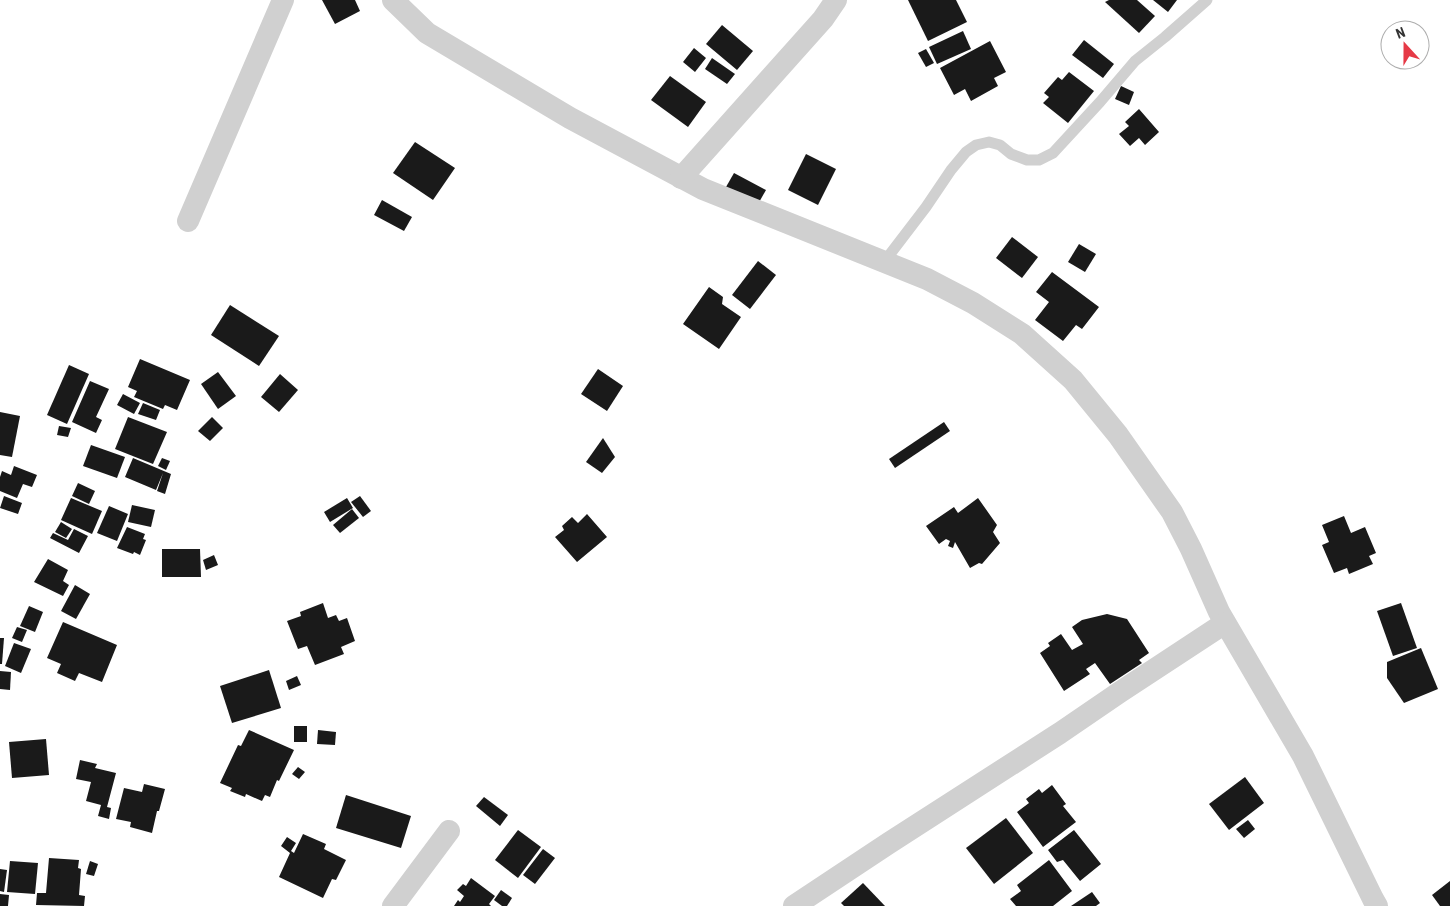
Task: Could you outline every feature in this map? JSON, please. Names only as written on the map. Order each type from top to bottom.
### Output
[{"type":"street","points":[[188,221],[283,0]]},
{"type":"street","points":[[393,0],[427,33],[570,118],[703,189],[927,279],[973,303],[1022,334],[1073,380],[1118,435],[1172,512],[1219,612],[1303,756],[1377,906]]},
{"type":"street","points":[[682,178],[823,19],[836,0]]},
{"type":"street","points":[[794,906],[1225,623]]},
{"type":"street","points":[[393,906],[449,830]]},
{"type":"lane","points":[[884,262],[966,152],[976,145],[989,142],[1000,145],[1010,154],[1027,160],[1039,160],[1053,153],[1100,102],[1134,61],[1165,37],[1206,0]]},
{"type":"building","points":[[322,0],[355,0],[360,11],[335,24]]},
{"type":"building","points":[[908,0],[956,0],[967,22],[928,41]]},
{"type":"building","points":[[1109,0],[1137,0],[1155,16],[1139,33],[1105,2]]},
{"type":"building","points":[[1153,0],[1177,0],[1168,12]]},
{"type":"building","points":[[722,25],[753,51],[737,70],[706,44]]},
{"type":"building","points":[[963,31],[971,49],[937,64],[929,47]]},
{"type":"building","points":[[1084,40],[1114,64],[1103,78],[1072,55]]},
{"type":"building","points":[[990,41],[1006,72],[994,78],[998,86],[971,101],[965,89],[954,95],[940,68]]},
{"type":"building","points":[[694,48],[706,58],[695,72],[683,62]]},
{"type":"building","points":[[926,49],[934,63],[926,67],[918,53]]},
{"type":"building","points":[[712,58],[735,74],[727,84],[705,69]]},
{"type":"building","points":[[1069,72],[1094,91],[1068,123],[1043,103],[1049,97],[1044,93],[1058,77],[1062,80]]},
{"type":"building","points":[[670,76],[706,102],[688,127],[651,100]]},
{"type":"building","points":[[1121,86],[1134,92],[1129,105],[1115,99]]},
{"type":"building","points":[[1139,109],[1159,132],[1145,145],[1139,138],[1130,146],[1119,134],[1129,126],[1125,122]]},
{"type":"building","points":[[415,142],[455,168],[433,200],[393,173]]},
{"type":"building","points":[[806,154],[836,169],[818,205],[788,190]]},
{"type":"building","points":[[734,173],[766,190],[758,204],[726,187]]},
{"type":"building","points":[[382,200],[412,217],[404,231],[374,215]]},
{"type":"building","points":[[1012,237],[1038,257],[1022,278],[996,258]]},
{"type":"building","points":[[1079,244],[1096,254],[1085,272],[1068,262]]},
{"type":"building","points":[[758,261],[776,275],[750,309],[732,295]]},
{"type":"building","points":[[1052,272],[1099,307],[1082,329],[1076,325],[1063,341],[1035,320],[1049,302],[1036,292]]},
{"type":"building","points":[[709,287],[723,297],[722,304],[741,317],[719,349],[683,324]]},
{"type":"building","points":[[230,305],[279,336],[259,366],[211,335]]},
{"type":"building","points":[[140,359],[190,380],[177,410],[165,405],[163,409],[134,397],[137,391],[128,387]]},
{"type":"building","points":[[69,365],[89,374],[67,424],[47,415]]},
{"type":"building","points":[[598,369],[623,386],[607,411],[581,394]]},
{"type":"building","points":[[218,372],[236,396],[218,409],[201,384]]},
{"type":"building","points":[[280,374],[298,390],[279,412],[261,397]]},
{"type":"building","points":[[90,381],[109,389],[96,417],[102,420],[96,433],[72,422]]},
{"type":"building","points":[[123,394],[140,403],[134,414],[117,405]]},
{"type":"building","points":[[143,403],[160,410],[156,420],[138,414]]},
{"type":"building","points":[[0,412],[20,416],[12,457],[0,455]]},
{"type":"building","points":[[128,417],[167,432],[153,464],[115,449]]},
{"type":"building","points":[[212,417],[223,428],[210,441],[198,431]]},
{"type":"building","points":[[944,422],[950,431],[895,468],[889,459]]},
{"type":"building","points":[[59,426],[71,428],[68,437],[57,435]]},
{"type":"building","points":[[603,438],[615,457],[602,473],[586,462]]},
{"type":"building","points":[[91,445],[125,457],[117,478],[83,466]]},
{"type":"building","points":[[133,458],[171,474],[165,494],[157,491],[163,473],[156,490],[125,477]]},
{"type":"building","points":[[162,458],[170,461],[166,470],[158,466]]},
{"type":"building","points":[[14,466],[37,475],[32,487],[23,484],[17,498],[0,491],[2,471],[11,475]]},
{"type":"building","points":[[78,483],[95,491],[89,504],[72,496]]},
{"type":"building","points":[[4,496],[22,503],[18,514],[0,508]]},
{"type":"building","points":[[360,496],[371,511],[363,517],[351,502]]},
{"type":"building","points":[[71,498],[102,511],[92,534],[61,520]]},
{"type":"building","points":[[347,498],[353,508],[330,522],[324,512]]},
{"type":"building","points":[[978,498],[997,525],[993,532],[1000,543],[982,564],[979,563],[970,568],[955,542],[953,548],[948,546],[950,541],[946,539],[939,544],[926,526],[954,507],[958,513]]},
{"type":"building","points":[[132,505],[155,510],[151,527],[128,522]]},
{"type":"building","points":[[109,506],[128,514],[117,541],[97,533]]},
{"type":"building","points":[[352,509],[359,518],[340,533],[333,525]]},
{"type":"building","points":[[587,514],[607,537],[577,562],[555,537],[564,530],[562,526],[572,517],[578,523]]},
{"type":"building","points":[[1344,516],[1351,533],[1365,527],[1376,553],[1369,556],[1373,564],[1349,574],[1347,568],[1334,573],[1322,545],[1329,542],[1322,525]]},
{"type":"building","points":[[61,522],[72,529],[66,538],[55,532]]},
{"type":"building","points":[[127,527],[145,534],[143,539],[146,540],[140,555],[117,548]]},
{"type":"building","points":[[74,529],[88,536],[79,553],[50,538],[53,533],[68,540]]},
{"type":"building","points":[[162,549],[200,549],[201,577],[162,577]]},
{"type":"building","points":[[214,555],[218,565],[206,570],[203,560]]},
{"type":"building","points":[[48,559],[68,570],[63,581],[69,585],[63,596],[34,582]]},
{"type":"building","points":[[75,585],[90,594],[76,619],[61,611]]},
{"type":"building","points":[[323,603],[328,618],[336,615],[339,621],[347,618],[355,641],[341,647],[344,654],[315,665],[307,646],[298,649],[287,621],[301,616],[300,612]]},
{"type":"building","points":[[1401,603],[1417,648],[1393,656],[1377,611]]},
{"type":"building","points":[[29,606],[43,612],[35,632],[20,626]]},
{"type":"building","points":[[1107,614],[1127,619],[1149,653],[1139,660],[1142,663],[1110,684],[1095,663],[1086,669],[1090,674],[1064,691],[1040,653],[1050,646],[1048,643],[1061,634],[1072,650],[1083,644],[1072,627],[1082,620]]},
{"type":"building","points":[[63,622],[117,645],[102,682],[79,673],[75,681],[57,673],[61,664],[47,658]]},
{"type":"building","points":[[17,627],[27,630],[22,642],[12,638]]},
{"type":"building","points":[[0,638],[4,638],[2,664],[0,664]]},
{"type":"building","points":[[14,643],[31,649],[21,673],[5,666]]},
{"type":"building","points":[[1421,648],[1438,689],[1404,703],[1387,678],[1387,662]]},
{"type":"building","points":[[269,670],[281,708],[232,723],[220,686]]},
{"type":"building","points":[[0,671],[11,672],[10,690],[0,689]]},
{"type":"building","points":[[297,676],[301,685],[289,690],[286,681]]},
{"type":"building","points":[[294,726],[307,726],[307,742],[294,742]]},
{"type":"building","points":[[249,730],[294,750],[270,797],[265,795],[262,801],[246,794],[245,797],[230,791],[232,788],[220,783],[238,745],[241,746]]},
{"type":"building","points":[[318,730],[336,732],[335,745],[317,744]]},
{"type":"building","points":[[46,739],[49,775],[12,778],[9,742]]},
{"type":"building","points":[[80,760],[97,764],[95,768],[116,773],[107,807],[111,808],[109,819],[98,816],[101,805],[86,801],[91,782],[76,779]]},
{"type":"building","points":[[298,767],[305,772],[299,779],[292,774]]},
{"type":"building","points":[[1245,777],[1264,803],[1229,830],[1209,804]]},
{"type":"building","points":[[144,784],[165,789],[152,833],[130,827],[131,822],[116,819],[124,788],[142,792]]},
{"type":"building","points":[[1052,785],[1066,804],[1063,806],[1076,822],[1043,847],[1017,812],[1029,803],[1026,799],[1039,789],[1042,793]]},
{"type":"building","points":[[346,795],[411,816],[401,848],[336,828]]},
{"type":"building","points":[[484,797],[508,815],[500,826],[476,806]]},
{"type":"building","points":[[1006,818],[1033,853],[994,884],[966,848]]},
{"type":"building","points":[[1248,820],[1255,829],[1244,838],[1236,829]]},
{"type":"building","points":[[518,830],[541,847],[518,878],[495,860]]},
{"type":"building","points":[[1074,830],[1101,864],[1080,881],[1063,860],[1057,862],[1048,850]]},
{"type":"building","points":[[303,834],[326,844],[324,849],[346,860],[336,880],[332,879],[323,898],[279,877],[290,853],[281,846],[287,837],[296,843],[291,851],[294,853]]},
{"type":"building","points":[[543,849],[555,858],[535,884],[523,875]]},
{"type":"building","points":[[49,858],[79,860],[78,868],[81,869],[79,895],[85,896],[84,906],[36,905],[37,893],[46,893]]},
{"type":"building","points":[[1049,860],[1072,891],[1053,906],[1016,906],[1010,899],[1021,891],[1017,885]]},
{"type":"building","points":[[10,861],[38,863],[35,894],[7,892]]},
{"type":"building","points":[[90,861],[98,864],[94,876],[86,874]]},
{"type":"building","points":[[0,869],[7,870],[4,892],[0,891]]},
{"type":"building","points":[[471,878],[495,896],[489,904],[491,906],[454,906],[464,896],[457,890],[463,884],[466,886]]},
{"type":"building","points":[[1450,881],[1450,906],[1440,906],[1432,895]]},
{"type":"building","points":[[863,883],[885,906],[844,906],[841,903]]},
{"type":"building","points":[[501,890],[512,898],[507,906],[502,906],[494,900]]},
{"type":"building","points":[[1092,892],[1100,903],[1096,906],[1071,906]]},
{"type":"building","points":[[0,894],[9,895],[8,906],[0,906]]}]
